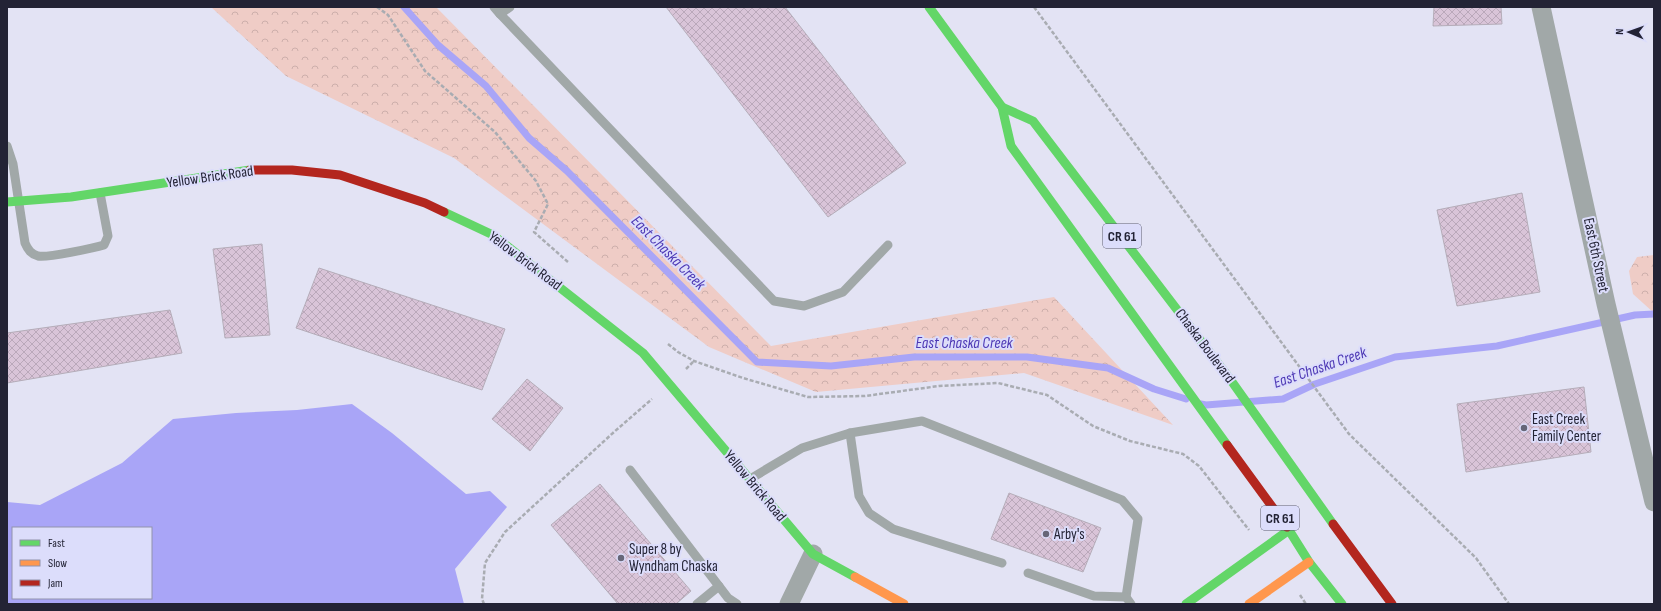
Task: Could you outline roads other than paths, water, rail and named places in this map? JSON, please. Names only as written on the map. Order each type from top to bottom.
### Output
[{"type":"main road","name":"Chaska Boulevard","points":[[929,7],[1002,107],[1011,146],[1289,530],[1309,562],[1342,604]]},
{"type":"main road","name":"Chaska Boulevard","points":[[1002,107],[1033,121],[1230,379],[1392,604]]},
{"type":"main road","name":"Yellow Brick Road","points":[[7,202],[71,197],[251,170],[292,170],[340,175],[425,203],[493,235],[643,353],[813,554],[904,604]]},
{"type":"main road","points":[[1186,604],[1289,530]]},
{"type":"main road","points":[[1248,604],[1309,562]]},
{"type":"street","name":"East 6th Street","points":[[1541,7],[1606,304],[1649,459],[1654,502]]},
{"type":"street","points":[[789,604],[813,554]]},
{"type":"lane","points":[[510,7],[497,11],[774,301],[804,306],[843,292],[888,245]]},
{"type":"lane","points":[[7,146],[19,201],[25,243],[30,252],[39,256],[92,249],[104,245],[108,236],[100,193]]},
{"type":"lane","points":[[750,479],[802,448],[850,433],[922,421],[1122,500],[1138,519],[1129,601],[1094,596],[1028,573]]},
{"type":"lane","points":[[850,433],[859,496],[869,513],[893,529],[1002,563]]},
{"type":"lane","points":[[630,470],[728,598],[737,604]]},
{"type":"lane","points":[[697,604],[719,586]]},
{"type":"waterway","name":"East Chaska Creek","points":[[404,7],[438,45],[486,86],[529,138],[567,171],[757,362],[831,366],[914,357],[1027,357],[1108,368],[1154,389],[1186,399]]},
{"type":"waterway","name":"East Chaska Creek","points":[[1201,404],[1206,405],[1283,399],[1315,384],[1395,357],[1497,346],[1635,315],[1654,314]]},
{"type":"place","name":"East Creek Family Center","points":[[1524,428]]},
{"type":"place","name":"Arby's","points":[[1046,534]]},
{"type":"place","name":"Super 8 by Wyndham Chaska","points":[[621,558]]}]
